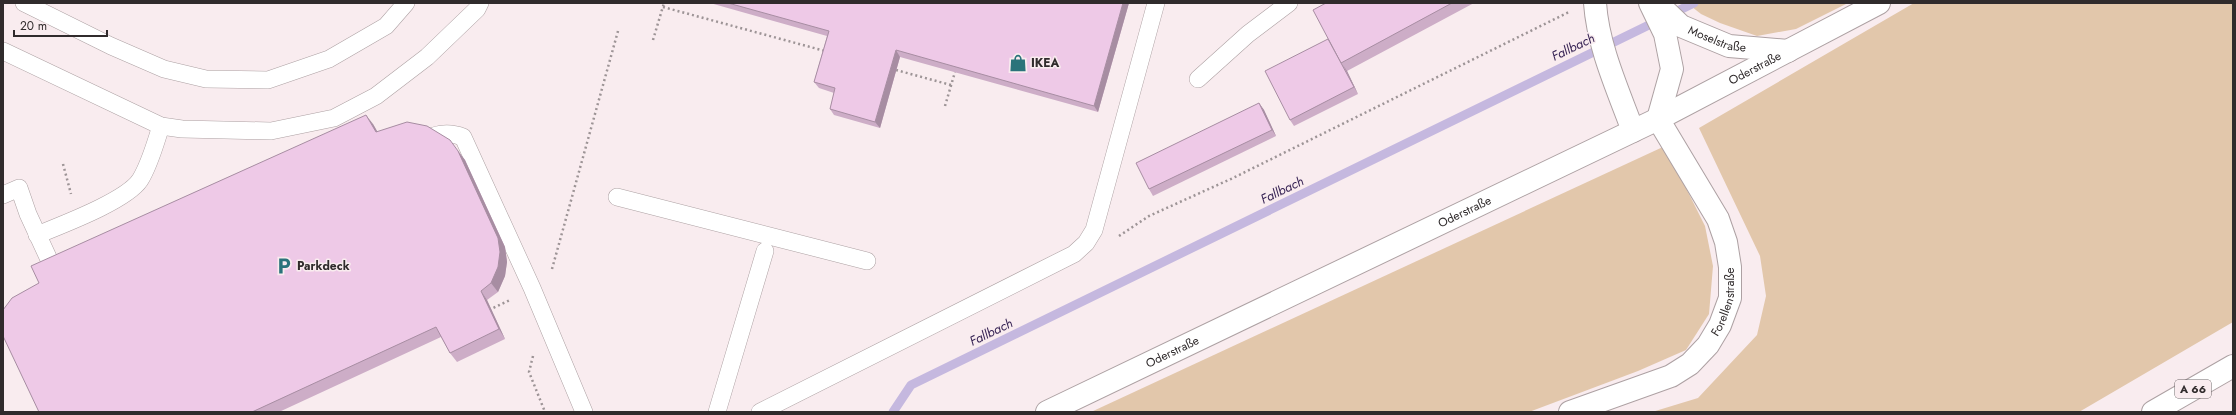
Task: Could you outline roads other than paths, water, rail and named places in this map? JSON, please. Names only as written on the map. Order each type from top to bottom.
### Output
[{"type":"main road","points":[[1650,3],[1673,30],[1672,69],[1658,119]]},
{"type":"main road","name":"Moselstraße","points":[[1657,3],[1673,30],[1728,46],[1788,51]]},
{"type":"main road","name":"Oderstraße","points":[[1047,412],[1658,119],[1879,3]]},
{"type":"main road","points":[[1596,11],[1608,61],[1633,131]]},
{"type":"main road","name":"Forellenstraße","points":[[1570,412],[1671,376],[1690,364],[1708,346],[1720,325],[1730,298],[1730,267],[1726,242],[1718,219],[1658,119]]},
{"type":"main road","name":"A 66","points":[[2153,412],[2233,366]]},
{"type":"lane","points":[[24,3],[111,46],[164,69],[206,80],[268,80],[329,59],[386,26],[406,3]]},
{"type":"lane","points":[[3,51],[161,126],[182,129],[271,131],[334,118],[376,96],[427,57],[477,9],[480,3]]},
{"type":"lane","points":[[760,412],[1074,254],[1086,243],[1094,230],[1156,3]]},
{"type":"lane","points":[[1198,78],[1248,34],[1289,3]]},
{"type":"lane","points":[[37,235],[80,218],[116,199],[139,181],[150,159],[161,126]]},
{"type":"lane","points":[[408,149],[434,135],[453,133],[463,137],[532,288],[584,412]]},
{"type":"lane","points":[[3,196],[20,188],[37,235],[63,291]]},
{"type":"lane","points":[[616,197],[868,260]]},
{"type":"lane","points":[[717,412],[765,251]]},
{"type":"waterway","name":"Fallbach","points":[[893,412],[911,385],[1694,3]]},
{"type":"place","name":"IKEA","points":[[1018,63]]},
{"type":"place","name":"Parkdeck","points":[[284,266]]}]
